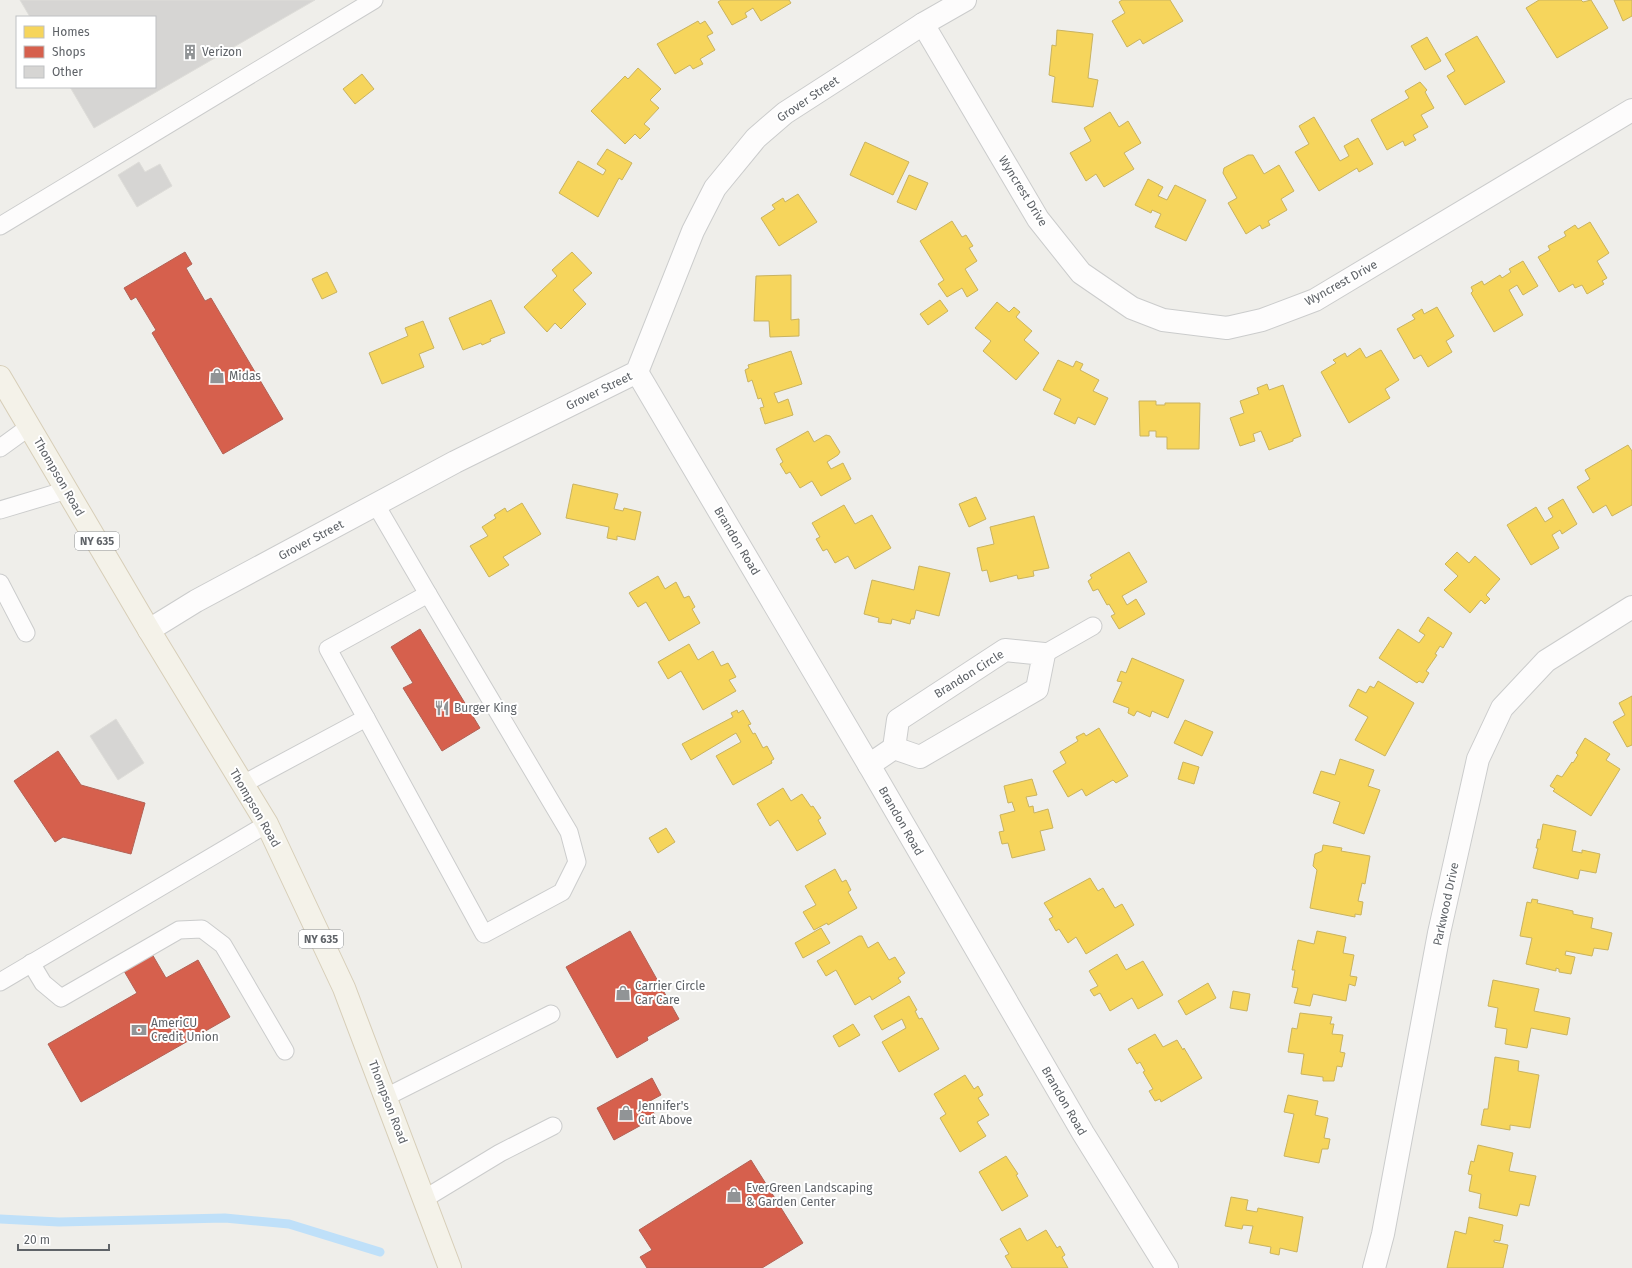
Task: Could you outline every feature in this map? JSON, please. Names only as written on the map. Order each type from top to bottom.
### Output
[{"type":"main road","name":"Thompson Road","points":[[0,377],[149,630],[267,824],[344,988],[450,1268]]},
{"type":"street","name":"Grover Street","points":[[149,630],[196,601],[455,462],[637,372],[693,231],[715,188],[756,138],[785,113],[923,24],[965,0]]},
{"type":"street","name":"Wyncrest Drive","points":[[923,24],[1038,219],[1081,273],[1132,308],[1163,320],[1227,328],[1262,320],[1315,300],[1632,110]]},
{"type":"street","name":"Brandon Road","points":[[637,372],[869,765],[1083,1133],[1167,1268]]},
{"type":"street","name":"Parkwood Drive","points":[[1374,1268],[1383,1234],[1438,933],[1478,759],[1502,708],[1546,661],[1632,606]]},
{"type":"street","name":"Brandon Circle","points":[[894,748],[898,720],[1005,650],[1044,654]]},
{"type":"street","points":[[869,765],[894,748],[920,757],[1037,689],[1044,654]]},
{"type":"lane","points":[[0,226],[374,0]]},
{"type":"lane","points":[[0,448],[29,426]]},
{"type":"lane","points":[[0,510],[66,490]]},
{"type":"lane","points":[[376,505],[569,832],[576,862],[562,892],[484,934],[328,649],[428,594]]},
{"type":"lane","points":[[0,583],[26,633]]},
{"type":"lane","points":[[1044,654],[1093,626]]},
{"type":"lane","points":[[243,784],[366,718]]},
{"type":"lane","points":[[0,982],[267,824]]},
{"type":"lane","points":[[31,963],[43,983],[61,998],[179,930],[202,929],[223,945],[285,1051]]},
{"type":"lane","points":[[386,1097],[551,1014]]},
{"type":"lane","points":[[424,1199],[500,1153],[553,1126]]},
{"type":"building: Homes","points":[[721,0],[789,0],[791,3],[761,21],[753,8],[745,13],[747,17],[732,25],[718,2]]},
{"type":"building: Homes","points":[[1122,0],[1170,0],[1183,21],[1143,44],[1140,39],[1127,47],[1112,21],[1125,13],[1119,2]]},
{"type":"building: Homes","points":[[1539,0],[1581,0],[1583,2],[1591,0],[1608,28],[1557,58],[1526,8]]},
{"type":"building: Homes","points":[[1614,0],[1632,0],[1632,16],[1623,21]]},
{"type":"building: Homes","points":[[698,21],[700,24],[705,21],[713,33],[707,36],[715,50],[700,59],[703,64],[693,69],[690,65],[675,74],[657,44]]},
{"type":"building: Homes","points":[[1057,30],[1093,34],[1088,78],[1098,80],[1093,107],[1052,102],[1055,77],[1049,75],[1052,45],[1056,46]]},
{"type":"building: Homes","points":[[1477,36],[1505,82],[1465,105],[1447,76],[1455,71],[1445,54]]},
{"type":"building: Homes","points":[[1427,37],[1441,61],[1425,70],[1411,46]]},
{"type":"building: Homes","points":[[638,68],[661,89],[650,100],[659,108],[644,124],[650,129],[640,139],[635,134],[625,144],[591,111],[625,76],[628,79]]},
{"type":"building: Homes","points":[[362,74],[374,89],[355,104],[343,89]]},
{"type":"building: Homes","points":[[1420,82],[1427,90],[1425,92],[1434,108],[1421,115],[1428,127],[1413,135],[1416,140],[1405,146],[1403,141],[1387,150],[1371,120],[1409,98],[1405,91]]},
{"type":"building: Homes","points":[[1110,112],[1119,127],[1128,121],[1141,143],[1124,153],[1134,169],[1104,187],[1096,174],[1086,181],[1070,153],[1091,141],[1084,128]]},
{"type":"building: Homes","points":[[1314,117],[1340,161],[1349,156],[1344,146],[1358,138],[1373,164],[1359,172],[1357,168],[1319,191],[1295,152],[1309,144],[1299,126]]},
{"type":"building: Homes","points":[[865,142],[909,162],[893,195],[850,175]]},
{"type":"building: Homes","points":[[607,149],[632,163],[622,180],[619,178],[598,217],[559,193],[578,161],[603,175],[606,170],[597,164]]},
{"type":"building: Homes","points":[[1248,155],[1253,155],[1264,174],[1279,165],[1294,191],[1281,199],[1287,210],[1268,221],[1270,225],[1262,229],[1260,225],[1246,234],[1228,203],[1237,198],[1223,173],[1224,168]]},
{"type":"building: Homes","points":[[909,175],[928,183],[916,210],[897,202]]},
{"type":"building: Homes","points":[[1148,179],[1163,187],[1158,196],[1167,200],[1175,185],[1206,200],[1186,241],[1155,227],[1161,214],[1152,210],[1151,213],[1135,205]]},
{"type":"building: Homes","points":[[798,194],[817,222],[779,246],[761,218],[775,209],[772,205],[783,198],[785,202]]},
{"type":"building: Homes","points":[[952,221],[962,237],[966,235],[973,246],[969,248],[977,261],[965,269],[978,290],[967,297],[962,288],[947,297],[938,284],[944,280],[920,241]]},
{"type":"building: Homes","points":[[1590,222],[1609,253],[1597,261],[1607,278],[1602,281],[1604,284],[1587,294],[1582,285],[1575,288],[1573,284],[1559,292],[1538,257],[1550,250],[1548,246],[1566,236],[1564,232],[1575,225],[1578,229]]},
{"type":"building: Homes","points":[[572,252],[592,273],[573,290],[586,304],[561,329],[555,323],[547,332],[524,307],[557,276],[552,270]]},
{"type":"building: Homes","points":[[1523,261],[1538,286],[1523,295],[1517,285],[1509,290],[1523,315],[1494,332],[1471,293],[1473,291],[1471,287],[1482,281],[1484,285],[1500,275],[1502,278],[1511,272],[1509,269]]},
{"type":"building: Homes","points":[[327,272],[337,292],[322,299],[312,279]]},
{"type":"building: Homes","points":[[791,275],[791,320],[799,319],[799,336],[770,337],[769,321],[754,321],[756,276]]},
{"type":"building: Homes","points":[[491,300],[505,333],[490,339],[491,341],[482,345],[481,343],[463,350],[449,318]]},
{"type":"building: Homes","points":[[940,300],[948,311],[928,325],[920,314]]},
{"type":"building: Homes","points":[[997,302],[1009,312],[1014,307],[1020,312],[1016,317],[1032,331],[1024,340],[1039,353],[1016,380],[983,351],[991,341],[975,328]]},
{"type":"building: Homes","points":[[1437,307],[1454,336],[1446,341],[1452,352],[1428,367],[1421,355],[1414,359],[1397,329],[1415,319],[1412,315],[1422,309],[1424,314]]},
{"type":"building: Homes","points":[[423,321],[434,348],[419,354],[424,367],[382,384],[369,353],[408,336],[405,328]]},
{"type":"building: Homes","points":[[1360,348],[1366,358],[1381,350],[1399,380],[1385,389],[1390,398],[1349,423],[1321,372],[1336,363],[1333,360],[1345,353],[1347,357]]},
{"type":"building: Homes","points":[[791,351],[802,384],[774,393],[778,403],[788,399],[793,415],[765,424],[760,408],[764,407],[761,398],[758,399],[752,380],[748,382],[745,370],[749,368],[748,365]]},
{"type":"building: Homes","points":[[1058,360],[1073,367],[1076,361],[1083,364],[1080,370],[1099,380],[1093,391],[1108,398],[1095,425],[1078,417],[1075,424],[1054,414],[1061,399],[1043,390]]},
{"type":"building: Homes","points":[[1267,384],[1269,390],[1283,385],[1301,436],[1293,439],[1293,441],[1269,450],[1261,431],[1253,434],[1255,441],[1240,446],[1230,418],[1244,413],[1240,401],[1259,394],[1257,388]]},
{"type":"building: Homes","points":[[1139,401],[1156,401],[1156,405],[1165,405],[1165,403],[1200,403],[1199,449],[1167,449],[1167,437],[1156,437],[1156,431],[1149,431],[1149,436],[1140,436]]},
{"type":"building: Homes","points":[[808,431],[814,442],[826,435],[830,436],[840,452],[827,462],[831,469],[843,463],[851,479],[821,496],[812,481],[800,488],[790,472],[786,474],[780,464],[783,462],[776,449]]},
{"type":"building: Homes","points":[[1628,445],[1632,451],[1632,505],[1612,516],[1606,505],[1593,513],[1577,487],[1590,479],[1585,470]]},
{"type":"building: Homes","points":[[573,484],[618,494],[614,509],[623,511],[624,508],[641,512],[635,540],[617,536],[617,540],[607,538],[609,527],[566,518]]},
{"type":"building: Homes","points":[[976,497],[986,519],[969,527],[959,504]]},
{"type":"building: Homes","points":[[1563,499],[1577,524],[1562,534],[1560,530],[1552,535],[1559,548],[1531,565],[1507,525],[1536,507],[1545,522],[1553,517],[1548,508]]},
{"type":"building: Homes","points":[[522,503],[541,534],[503,557],[509,565],[489,577],[470,546],[488,536],[482,527],[496,518],[494,515],[505,508],[507,512]]},
{"type":"building: Homes","points":[[844,505],[855,524],[872,515],[891,548],[855,569],[848,556],[835,563],[827,549],[823,551],[816,539],[820,537],[812,523]]},
{"type":"building: Homes","points":[[1034,516],[1049,568],[1033,571],[1034,576],[1018,579],[1017,575],[990,582],[987,570],[982,571],[977,548],[994,544],[990,527]]},
{"type":"building: Homes","points":[[1129,552],[1147,582],[1122,596],[1127,605],[1136,599],[1145,614],[1119,629],[1111,616],[1115,614],[1109,604],[1107,605],[1098,589],[1093,591],[1088,581],[1092,578],[1090,575]]},
{"type":"building: Homes","points":[[1457,552],[1469,563],[1475,556],[1500,579],[1486,595],[1490,599],[1485,604],[1481,600],[1470,613],[1444,590],[1458,576],[1445,564]]},
{"type":"building: Homes","points":[[919,566],[950,573],[939,616],[916,610],[914,619],[911,619],[910,624],[892,619],[891,624],[878,622],[879,618],[864,614],[872,580],[914,590]]},
{"type":"building: Homes","points":[[658,576],[665,589],[676,582],[684,598],[689,596],[695,607],[692,609],[700,623],[669,641],[646,602],[638,607],[629,593]]},
{"type":"building: Homes","points":[[1428,617],[1452,633],[1443,648],[1440,646],[1435,654],[1437,655],[1426,671],[1429,673],[1423,683],[1419,681],[1417,683],[1379,658],[1398,629],[1419,643],[1425,635],[1419,631]]},
{"type":"building: Homes","points":[[689,644],[698,660],[713,651],[721,666],[728,663],[736,677],[729,680],[736,691],[703,710],[681,671],[668,679],[658,662]]},
{"type":"building: Homes","points":[[1132,658],[1184,680],[1168,718],[1152,711],[1150,717],[1137,711],[1134,716],[1128,713],[1129,708],[1113,702],[1122,682],[1117,681],[1121,671],[1126,673]]},
{"type":"building: Homes","points":[[1378,681],[1414,703],[1385,756],[1355,740],[1368,717],[1349,706],[1358,689],[1366,693],[1370,686],[1374,688]]},
{"type":"building: Homes","points":[[1632,696],[1632,745],[1627,747],[1613,722],[1625,715],[1619,703]]},
{"type":"building: Homes","points":[[737,710],[738,713],[743,710],[751,724],[748,725],[753,734],[755,733],[763,748],[767,746],[774,759],[771,761],[772,763],[733,785],[716,756],[741,742],[736,733],[691,760],[682,744],[733,717],[731,713]]},
{"type":"building: Homes","points":[[1185,720],[1213,732],[1202,756],[1174,743]]},
{"type":"building: Homes","points":[[1099,728],[1128,776],[1116,783],[1113,780],[1086,796],[1082,789],[1068,797],[1053,771],[1066,763],[1060,752],[1078,741],[1076,737],[1084,733],[1086,736]]},
{"type":"building: Homes","points":[[1585,738],[1610,754],[1606,760],[1620,769],[1591,816],[1553,791],[1555,789],[1550,786],[1557,775],[1562,777],[1572,762],[1573,763],[1578,755],[1576,753]]},
{"type":"building: Homes","points":[[1340,759],[1374,770],[1368,786],[1380,790],[1364,834],[1333,823],[1340,802],[1313,793],[1321,771],[1335,775]]},
{"type":"building: Homes","points":[[1183,762],[1199,767],[1194,784],[1178,779]]},
{"type":"building: Homes","points":[[1032,779],[1037,795],[1026,797],[1029,807],[1033,806],[1034,813],[1048,809],[1053,828],[1040,831],[1045,850],[1012,858],[1008,843],[1002,844],[999,832],[1004,831],[1000,815],[1015,811],[1012,802],[1008,803],[1004,786]]},
{"type":"building: Homes","points":[[783,788],[791,801],[802,794],[821,818],[818,820],[826,834],[797,851],[778,820],[770,826],[757,804]]},
{"type":"building: Homes","points":[[1543,824],[1576,831],[1572,851],[1582,853],[1582,850],[1600,854],[1596,873],[1580,870],[1578,879],[1533,868],[1538,848],[1536,848],[1538,839],[1540,840]]},
{"type":"building: Homes","points":[[666,828],[675,842],[658,853],[649,838]]},
{"type":"building: Homes","points":[[1323,845],[1342,848],[1341,851],[1370,856],[1365,884],[1362,883],[1358,901],[1363,902],[1361,915],[1355,914],[1355,917],[1310,908],[1317,870],[1313,866],[1315,854],[1322,851]]},
{"type":"building: Homes","points":[[835,869],[842,882],[846,880],[851,890],[848,892],[857,908],[828,925],[827,923],[814,930],[803,912],[816,905],[805,886]]},
{"type":"building: Homes","points":[[1090,878],[1098,891],[1103,888],[1115,908],[1122,904],[1134,925],[1086,954],[1076,937],[1068,943],[1059,929],[1056,931],[1049,919],[1053,917],[1044,903]]},
{"type":"building: Homes","points":[[1532,899],[1538,900],[1537,903],[1573,911],[1573,914],[1593,918],[1591,928],[1612,933],[1608,950],[1594,948],[1592,956],[1566,951],[1565,955],[1575,957],[1571,974],[1559,972],[1559,969],[1556,968],[1556,971],[1526,964],[1532,938],[1520,936],[1527,902],[1531,903]]},
{"type":"building: Homes","points":[[821,928],[830,943],[803,958],[795,943]]},
{"type":"building: Homes","points":[[1317,931],[1346,937],[1343,953],[1354,955],[1350,976],[1357,977],[1355,986],[1349,984],[1346,1001],[1313,994],[1310,1006],[1294,1003],[1298,988],[1292,987],[1295,970],[1292,970],[1298,940],[1314,944]]},
{"type":"building: Homes","points":[[859,936],[862,936],[868,948],[878,942],[889,960],[895,957],[905,973],[898,978],[901,982],[872,1000],[870,996],[855,1005],[836,970],[826,976],[817,961]]},
{"type":"building: Homes","points":[[1117,954],[1126,970],[1143,961],[1163,995],[1138,1009],[1132,998],[1110,1011],[1100,993],[1094,996],[1090,990],[1098,986],[1089,971]]},
{"type":"building: Homes","points":[[1493,980],[1539,989],[1534,1011],[1570,1018],[1567,1035],[1531,1028],[1527,1048],[1505,1044],[1507,1029],[1495,1027],[1498,1008],[1488,1006]]},
{"type":"building: Homes","points":[[1208,983],[1216,998],[1186,1015],[1178,1001]]},
{"type":"building: Homes","points":[[1233,991],[1250,994],[1247,1011],[1230,1008]]},
{"type":"building: Homes","points":[[909,996],[917,1010],[915,1011],[919,1019],[922,1018],[939,1049],[899,1072],[882,1042],[906,1028],[902,1019],[882,1030],[874,1016]]},
{"type":"building: Homes","points":[[1300,1013],[1332,1017],[1330,1024],[1334,1024],[1332,1034],[1343,1035],[1340,1052],[1345,1053],[1342,1067],[1337,1066],[1334,1081],[1323,1081],[1323,1077],[1301,1074],[1304,1054],[1288,1052],[1292,1028],[1297,1029]]},
{"type":"building: Homes","points":[[853,1024],[860,1035],[839,1047],[833,1036]]},
{"type":"building: Homes","points":[[1155,1034],[1163,1047],[1177,1040],[1183,1050],[1184,1048],[1202,1078],[1161,1102],[1160,1099],[1155,1101],[1149,1091],[1153,1089],[1143,1072],[1145,1071],[1140,1062],[1137,1064],[1128,1049]]},
{"type":"building: Homes","points":[[1495,1057],[1519,1061],[1518,1071],[1539,1075],[1530,1128],[1510,1125],[1510,1130],[1481,1125],[1484,1109],[1488,1109]]},
{"type":"building: Homes","points":[[965,1075],[974,1089],[978,1086],[983,1095],[978,1098],[989,1115],[977,1122],[986,1136],[960,1152],[940,1118],[946,1114],[934,1094]]},
{"type":"building: Homes","points":[[1288,1095],[1318,1101],[1315,1115],[1328,1118],[1324,1138],[1330,1139],[1328,1149],[1322,1149],[1319,1163],[1284,1156],[1294,1114],[1284,1112]]},
{"type":"building: Homes","points":[[1478,1145],[1513,1153],[1509,1171],[1536,1176],[1529,1206],[1520,1204],[1517,1216],[1479,1208],[1481,1194],[1469,1191],[1472,1175],[1468,1174],[1471,1161],[1474,1162]]},
{"type":"building: Homes","points":[[1006,1156],[1018,1174],[1016,1175],[1028,1196],[1002,1211],[979,1172]]},
{"type":"building: Homes","points":[[1231,1197],[1248,1200],[1246,1210],[1257,1212],[1258,1208],[1303,1217],[1297,1252],[1280,1248],[1279,1255],[1270,1253],[1271,1247],[1249,1243],[1253,1226],[1243,1225],[1242,1229],[1225,1226]]},
{"type":"building: Homes","points":[[1469,1217],[1503,1225],[1500,1241],[1494,1240],[1494,1242],[1508,1245],[1503,1268],[1447,1268],[1455,1231],[1466,1234]]},
{"type":"building: Homes","points":[[1020,1228],[1027,1241],[1046,1230],[1057,1248],[1060,1246],[1065,1255],[1062,1257],[1068,1268],[1012,1268],[1005,1256],[1009,1254],[1000,1239]]},
{"type":"building: Shops","name":"Midas","points":[[185,252],[192,264],[186,268],[205,301],[211,298],[283,419],[223,454],[152,333],[156,330],[136,297],[131,300],[124,288]]},
{"type":"building: Shops","name":"Burger King","points":[[420,629],[480,728],[442,751],[403,688],[413,683],[391,647]]},
{"type":"building: Shops","points":[[58,751],[81,785],[145,803],[131,854],[63,837],[55,842],[14,781]]},
{"type":"building: Shops","name":"Carrier Circle Car Care","points":[[630,931],[679,1019],[647,1037],[648,1040],[617,1058],[566,967]]},
{"type":"building: Shops","name":"AmeriCU Credit Union","points":[[152,954],[166,978],[198,960],[230,1017],[81,1102],[48,1044],[137,993],[124,971]]},
{"type":"building: Shops","name":"Jennifer's Cut Above","points":[[652,1078],[661,1095],[648,1102],[656,1117],[614,1140],[597,1108]]},
{"type":"building: Shops","name":"EverGreen Landscaping & Garden Center","points":[[751,1160],[803,1243],[762,1268],[647,1268],[640,1257],[652,1250],[639,1230]]},
{"type":"building: Other","name":"Verizon","points":[[20,0],[315,0],[94,128],[71,88],[156,88],[156,16],[29,16]]},
{"type":"building: Other","points":[[139,162],[145,172],[160,164],[172,186],[137,207],[118,175]]},
{"type":"building: Other","points":[[116,719],[144,763],[118,780],[90,736]]},
{"type":"waterway","points":[[0,1219],[59,1222],[225,1218],[289,1224],[380,1252]]},
{"type":"place","name":"Verizon","points":[[190,52]]},
{"type":"place","name":"Midas","points":[[217,376]]},
{"type":"place","name":"Burger King","points":[[442,708]]},
{"type":"place","name":"Carrier Circle Car Care","points":[[623,993]]},
{"type":"place","name":"AmeriCU Credit Union","points":[[139,1030]]},
{"type":"place","name":"Jennifer's Cut Above","points":[[626,1113]]},
{"type":"place","name":"EverGreen Landscaping & Garden Center","points":[[734,1195]]}]
